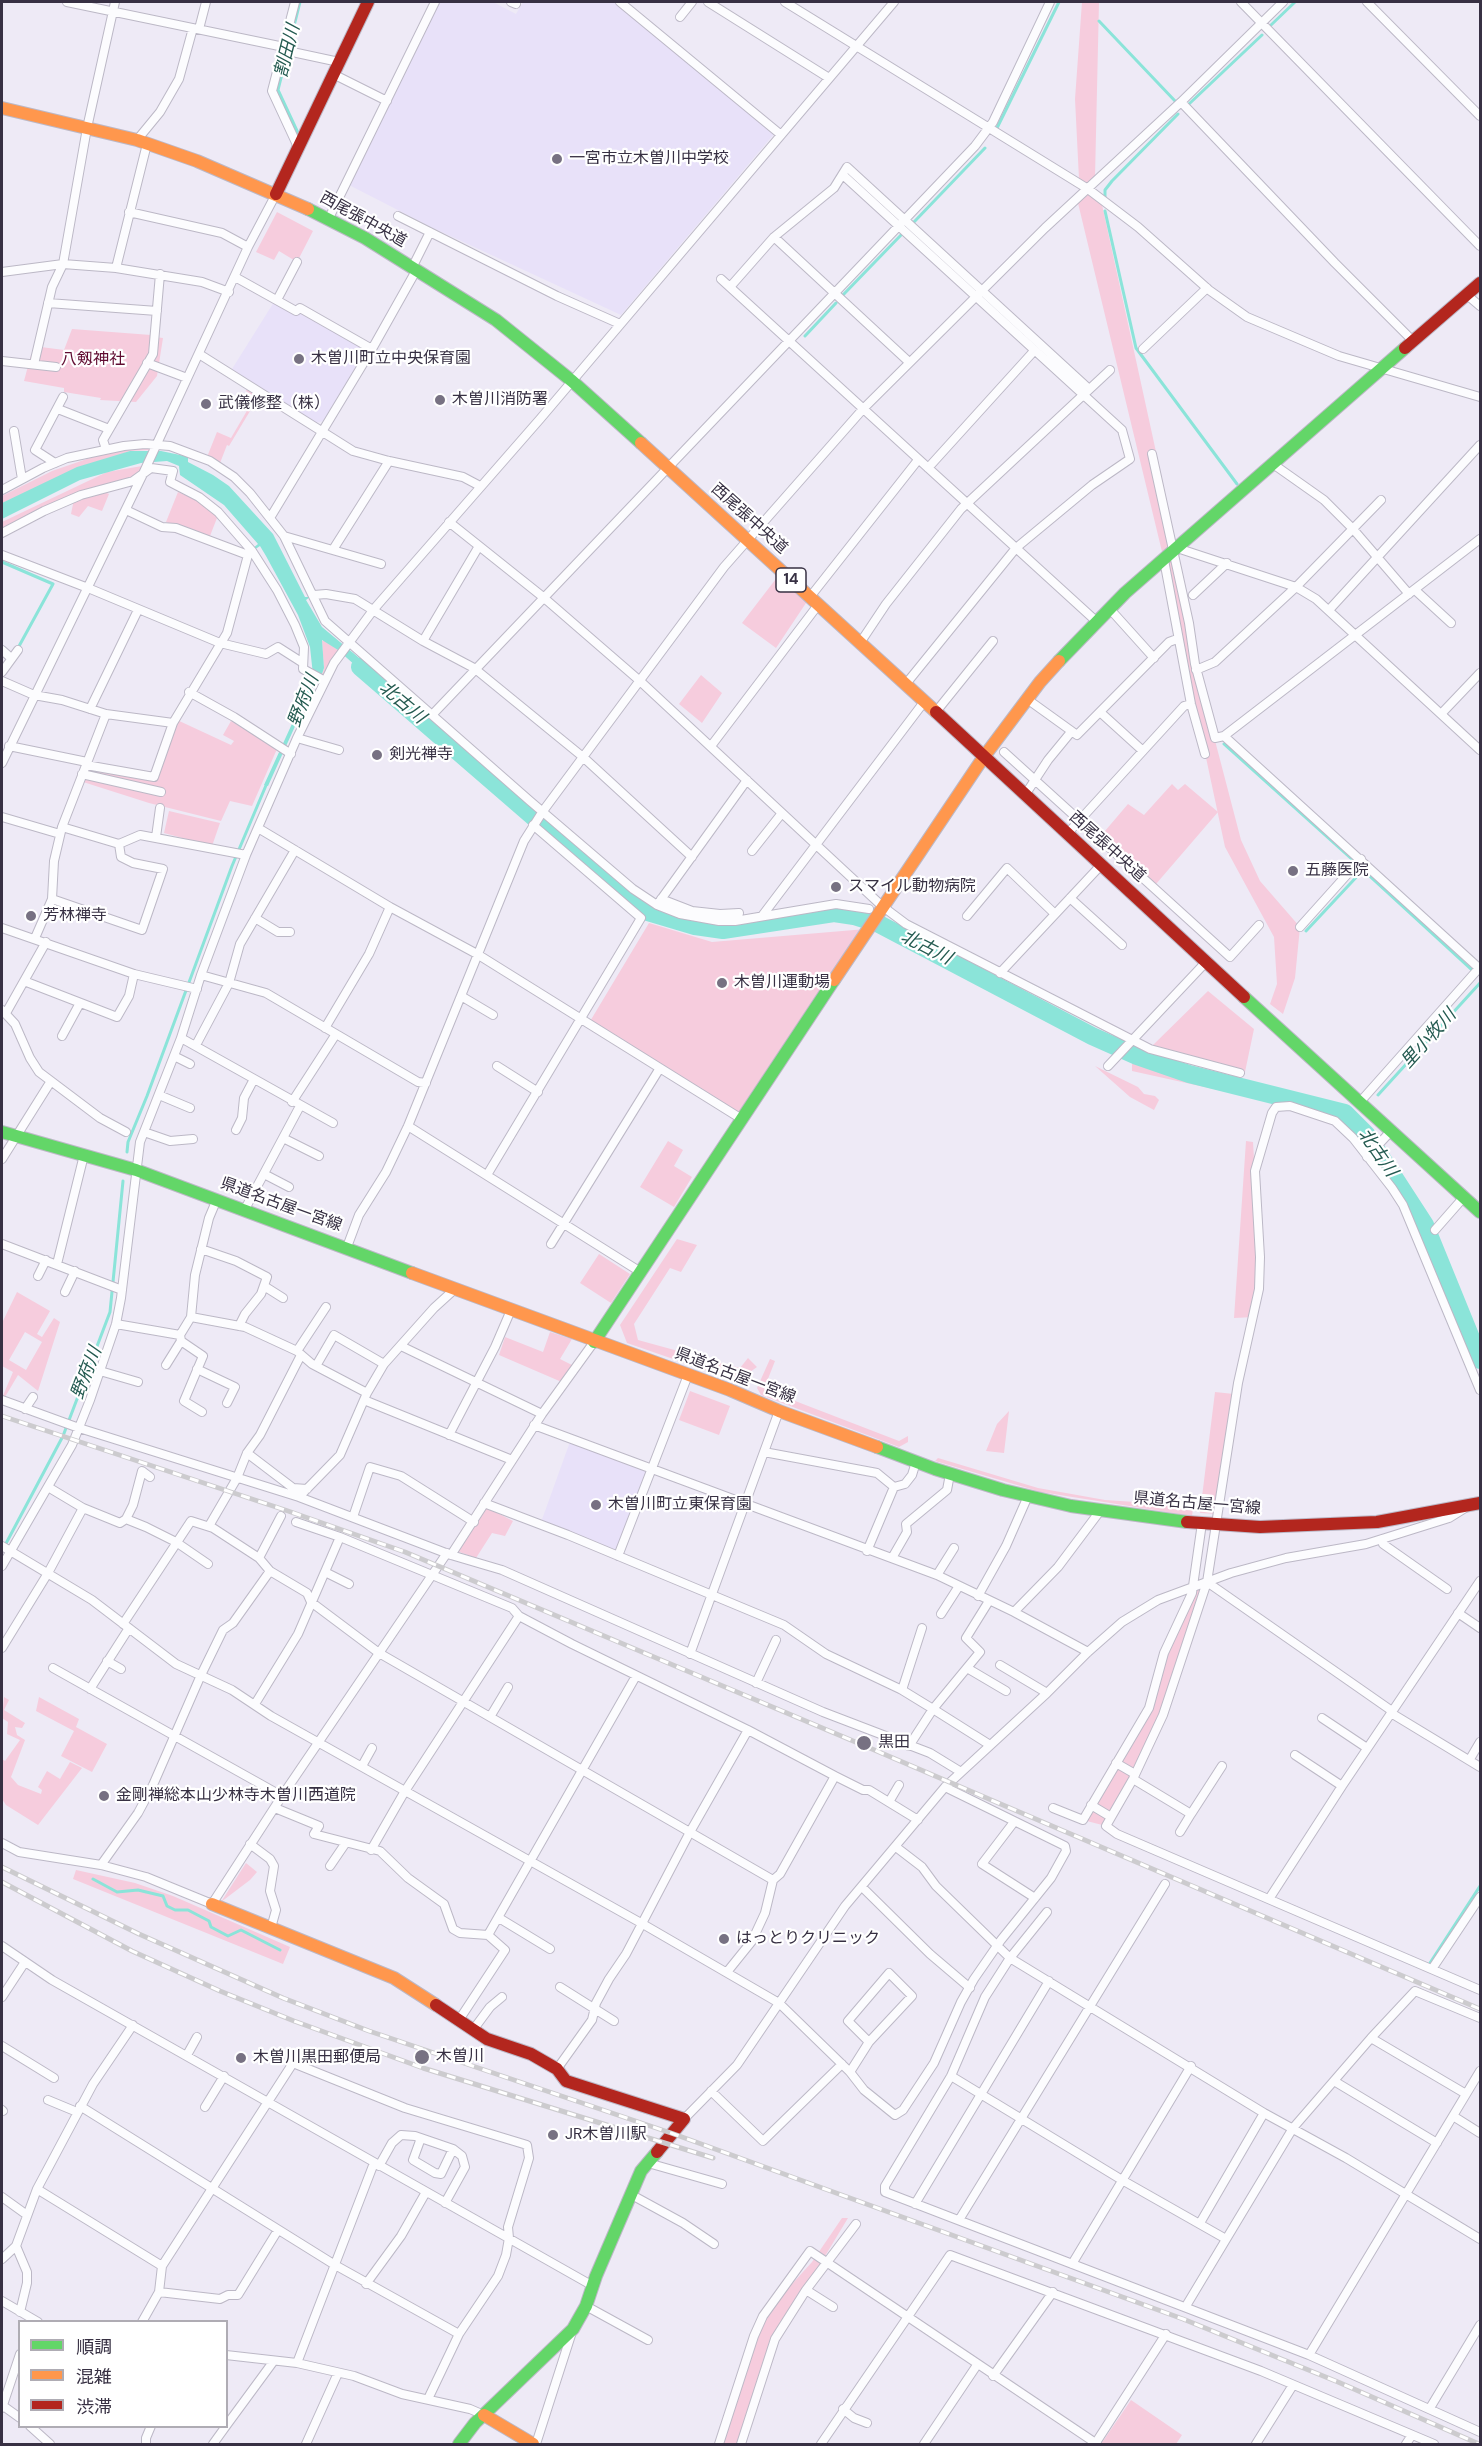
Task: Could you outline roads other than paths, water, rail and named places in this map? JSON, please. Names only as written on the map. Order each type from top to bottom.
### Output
[{"type":"main road","points":[[276,194],[368,2]]},
{"type":"main road","name":"西尾張中央道","points":[[2,109],[142,142],[196,160],[276,194],[329,218],[415,268],[496,320],[572,381],[747,539],[1360,1102],[1387,1136],[1480,1212]]},
{"type":"main road","points":[[594,1342],[866,929],[877,908],[1027,699],[1078,639],[1110,608],[1480,283]]},
{"type":"main road","name":"県道名古屋一宮線","points":[[2,1132],[136,1170],[217,1198],[594,1342],[730,1390],[915,1462],[1028,1496],[1100,1511],[1165,1521],[1260,1527],[1377,1522],[1480,1503]]},
{"type":"main road","points":[[212,1904],[394,1978],[487,2039],[531,2054],[557,2069],[566,2081],[684,2119],[648,2163],[630,2194],[586,2306],[573,2329],[475,2423],[459,2445]]},
{"type":"main road","points":[[484,2415],[535,2445]]},
{"type":"street","points":[[67,2],[196,28],[339,62]]},
{"type":"street","points":[[34,364],[51,288],[63,264],[87,128],[115,2]]},
{"type":"street","points":[[116,268],[142,142],[179,80],[206,2]]},
{"type":"street","points":[[295,2],[286,50],[272,91],[298,147]]},
{"type":"street","points":[[329,218],[435,2]]},
{"type":"street","points":[[620,2],[780,134]]},
{"type":"street","points":[[681,17],[692,2]]},
{"type":"street","points":[[708,2],[829,78]]},
{"type":"street","points":[[785,2],[1088,189],[1138,227],[1207,288],[1254,320],[1339,356],[1480,397]]},
{"type":"street","points":[[2,1566],[6,1549],[48,1487],[77,1428],[100,1371],[116,1324],[136,1170],[144,1132],[181,1038],[191,988],[201,975],[240,854],[258,828],[286,751],[297,738],[323,680],[347,643],[374,609],[572,381],[894,2]]},
{"type":"street","points":[[432,715],[474,668],[668,469],[989,129],[1050,2]]},
{"type":"street","points":[[1241,2],[1480,246]]},
{"type":"street","points":[[347,1247],[359,1215],[386,1172],[408,1126],[524,841],[542,812],[723,567],[863,409],[909,362],[1283,2]]},
{"type":"street","points":[[1367,2],[1480,116]]},
{"type":"street","points":[[333,74],[387,100]]},
{"type":"street","points":[[1181,102],[1414,342]]},
{"type":"street","points":[[730,287],[774,237],[834,188],[847,167],[901,222],[1086,392],[1122,430],[1130,459],[1092,484],[1016,548],[905,685]]},
{"type":"street","points":[[2,763],[126,510],[248,247],[276,194]]},
{"type":"street","points":[[129,212],[222,233],[248,247]]},
{"type":"street","points":[[398,216],[557,296],[620,324]]},
{"type":"street","points":[[270,518],[372,349],[415,268],[430,232]]},
{"type":"street","points":[[774,237],[909,362]]},
{"type":"street","points":[[277,300],[297,262]]},
{"type":"street","points":[[2,272],[63,264],[116,268],[201,282],[229,292]]},
{"type":"street","points":[[106,449],[103,440],[153,354],[160,274]]},
{"type":"street","points":[[234,278],[296,310],[300,308],[372,349]]},
{"type":"street","points":[[721,279],[1096,621]]},
{"type":"street","points":[[1143,349],[1207,288]]},
{"type":"street","points":[[978,294],[1034,351],[1086,392]]},
{"type":"street","points":[[1467,295],[1480,306]]},
{"type":"street","points":[[48,303],[157,311]]},
{"type":"street","points":[[928,468],[1034,351]]},
{"type":"street","points":[[199,354],[353,451],[463,477],[480,486]]},
{"type":"street","points":[[2,361],[56,367]]},
{"type":"street","points":[[147,363],[187,378]]},
{"type":"street","points":[[860,643],[886,604],[966,504],[1110,370]]},
{"type":"street","points":[[56,463],[35,450],[63,397]]},
{"type":"street","points":[[58,409],[110,429]]},
{"type":"street","points":[[14,431],[22,479]]},
{"type":"street","points":[[1329,610],[1480,445]]},
{"type":"street","points":[[2,490],[56,463],[106,449],[170,446],[210,461],[234,477],[250,493],[284,536],[325,621],[347,643],[633,889],[700,919],[735,921],[836,904],[877,908]]},
{"type":"street","points":[[1152,454],[1171,553],[1189,623],[1196,670],[1215,738],[1224,736],[1480,539]]},
{"type":"street","points":[[711,746],[918,460]]},
{"type":"street","points":[[334,548],[389,461]]},
{"type":"street","points":[[1274,464],[1324,500],[1412,592],[1451,623]]},
{"type":"street","points":[[2,533],[81,495],[133,481],[151,468],[173,471],[170,482],[199,498],[218,512],[277,590],[304,647],[305,667]]},
{"type":"street","points":[[1196,670],[1215,663],[1296,587],[1381,500]]},
{"type":"street","points":[[126,510],[162,527],[176,528],[250,553]]},
{"type":"street","points":[[449,522],[543,597],[640,681],[816,845],[877,908],[1131,1042],[1240,1073]]},
{"type":"street","points":[[284,536],[334,548],[381,564]]},
{"type":"street","points":[[423,641],[479,546]]},
{"type":"street","points":[[85,767],[154,777],[173,723],[189,692],[226,633],[250,553]]},
{"type":"street","points":[[1171,553],[1227,563],[1296,587],[1316,599],[1480,750]]},
{"type":"street","points":[[1171,553],[1177,639],[1205,754]]},
{"type":"street","points":[[2,555],[220,643],[266,654],[278,647],[323,680]]},
{"type":"street","points":[[1193,596],[1227,563]]},
{"type":"street","points":[[314,595],[326,594],[355,599],[423,641],[474,668],[583,757],[692,857]]},
{"type":"street","points":[[1110,608],[1154,658]]},
{"type":"street","points":[[90,709],[138,609]]},
{"type":"street","points":[[1027,699],[1077,735],[1169,642],[1177,639]]},
{"type":"street","points":[[935,713],[993,641]]},
{"type":"street","points":[[2,650],[11,658]]},
{"type":"street","points":[[2,672],[18,650]]},
{"type":"street","points":[[1442,714],[1480,674]]},
{"type":"street","points":[[2,681],[34,695],[62,700],[106,714],[173,723]]},
{"type":"street","points":[[189,692],[234,717],[286,751]]},
{"type":"street","points":[[762,916],[924,702]]},
{"type":"street","points":[[1068,833],[1184,706],[1191,704]]},
{"type":"street","points":[[1100,712],[1143,751]]},
{"type":"street","points":[[35,938],[52,899],[54,861],[61,831],[106,714]]},
{"type":"street","points":[[1025,795],[1048,760],[1071,732]]},
{"type":"street","points":[[1224,736],[1480,968],[1360,1102]]},
{"type":"street","points":[[297,738],[339,750]]},
{"type":"street","points":[[9,746],[85,767],[161,792]]},
{"type":"street","points":[[1004,752],[1230,957],[1259,925]]},
{"type":"street","points":[[659,902],[747,780]]},
{"type":"street","points":[[156,837],[160,808]]},
{"type":"street","points":[[752,851],[782,813]]},
{"type":"street","points":[[2,817],[119,844],[140,835],[240,854]]},
{"type":"street","points":[[487,1175],[583,1019],[641,918],[534,824]]},
{"type":"street","points":[[258,828],[390,907],[477,954],[740,1118]]},
{"type":"street","points":[[52,899],[142,930],[163,869],[133,863],[121,857],[119,844]]},
{"type":"street","points":[[196,1045],[229,983],[240,944],[295,850]]},
{"type":"street","points":[[1300,927],[1361,860]]},
{"type":"street","points":[[1000,973],[1102,864]]},
{"type":"street","points":[[968,916],[1007,868],[1055,914]]},
{"type":"street","points":[[1125,886],[1137,873]]},
{"type":"street","points":[[1070,898],[1122,945]]},
{"type":"street","points":[[659,902],[692,911],[720,914],[739,913]]},
{"type":"street","points":[[325,1028],[369,954],[390,907]]},
{"type":"street","points":[[255,918],[278,932],[290,932]]},
{"type":"street","points":[[2,928],[134,974],[191,988]]},
{"type":"street","points":[[46,942],[4,1011],[15,1024],[39,1072],[100,1118],[126,1132]]},
{"type":"street","points":[[1108,1066],[1206,962]]},
{"type":"street","points":[[24,981],[117,1017],[129,996],[134,974]]},
{"type":"street","points":[[201,975],[266,993],[418,1082],[426,1083]]},
{"type":"street","points":[[461,996],[494,1015]]},
{"type":"street","points":[[62,1036],[80,1004]]},
{"type":"street","points":[[245,1209],[283,1138],[296,1104],[336,1034]]},
{"type":"street","points":[[181,1038],[333,1123]]},
{"type":"street","points":[[174,1056],[190,1064]]},
{"type":"street","points":[[498,1066],[538,1092]]},
{"type":"street","points":[[551,1244],[660,1068]]},
{"type":"street","points":[[236,1130],[242,1118],[244,1098],[254,1079]]},
{"type":"street","points":[[2,1159],[51,1081]]},
{"type":"street","points":[[159,1095],[190,1108]]},
{"type":"street","points":[[1480,1390],[1403,1205],[1369,1156],[1343,1127],[1328,1117],[1290,1107],[1276,1107],[1272,1113],[1255,1171],[1260,1257],[1259,1289],[1239,1383],[1207,1582],[1163,1715],[1134,1776],[1106,1826],[1108,1830],[1480,1990]]},
{"type":"street","points":[[408,1126],[639,1271]]},
{"type":"street","points":[[144,1132],[170,1141],[193,1139]]},
{"type":"street","points":[[1369,1156],[1387,1136]]},
{"type":"street","points":[[283,1138],[319,1156]]},
{"type":"street","points":[[57,1264],[84,1155]]},
{"type":"street","points":[[264,1174],[289,1187]]},
{"type":"street","points":[[1435,1230],[1464,1197]]},
{"type":"street","points":[[166,1365],[191,1317],[195,1275],[217,1198]]},
{"type":"street","points":[[2,1244],[121,1290]]},
{"type":"street","points":[[201,1248],[267,1276],[261,1294],[245,1314],[239,1326]]},
{"type":"street","points":[[38,1276],[46,1260]]},
{"type":"street","points":[[65,1292],[75,1271]]},
{"type":"street","points":[[264,1286],[284,1298]]},
{"type":"street","points":[[299,1497],[340,1455],[365,1397],[384,1364],[434,1308],[456,1288]]},
{"type":"street","points":[[209,1526],[237,1478],[247,1453],[260,1435],[299,1353],[326,1306]]},
{"type":"street","points":[[450,1434],[511,1310]]},
{"type":"street","points":[[191,1317],[239,1326],[299,1353],[365,1397],[512,1460]]},
{"type":"street","points":[[116,1324],[180,1338],[202,1356],[184,1401],[202,1412]]},
{"type":"street","points":[[316,1366],[334,1335],[384,1364]]},
{"type":"street","points":[[2,1843],[19,1852],[101,1865],[146,1877],[212,1904],[379,1653],[474,1522],[534,1425],[594,1342]]},
{"type":"street","points":[[401,1346],[542,1414]]},
{"type":"street","points":[[197,1369],[235,1387],[227,1403]]},
{"type":"street","points":[[100,1371],[138,1382]]},
{"type":"street","points":[[618,1556],[688,1376]]},
{"type":"street","points":[[25,1409],[33,1397]]},
{"type":"street","points":[[2,1400],[77,1428],[299,1497],[449,1554],[502,1570],[823,1712],[930,1753],[961,1772]]},
{"type":"street","points":[[690,1653],[779,1411]]},
{"type":"street","points":[[534,1425],[867,1551],[937,1575],[1014,1612],[1088,1652]]},
{"type":"street","points":[[764,1452],[877,1473],[894,1487]]},
{"type":"street","points":[[247,1453],[293,1488],[307,1489]]},
{"type":"street","points":[[894,1487],[905,1484],[912,1474],[915,1462]]},
{"type":"street","points":[[353,1517],[370,1467],[401,1476],[474,1522]]},
{"type":"street","points":[[48,1487],[83,1508],[120,1523],[126,1519],[134,1505],[142,1471],[150,1477]]},
{"type":"street","points":[[892,1558],[907,1532],[906,1524],[947,1490],[950,1474]]},
{"type":"street","points":[[867,1551],[894,1487]]},
{"type":"street","points":[[978,1596],[1006,1546],[1028,1496]]},
{"type":"street","points":[[484,1503],[784,1625],[826,1653],[902,1690],[933,1708],[990,1745]]},
{"type":"street","points":[[684,2119],[736,2065],[819,1943],[945,1787],[1122,1622],[1158,1600],[1246,1568],[1382,1539],[1449,1518],[1468,1507]]},
{"type":"street","points":[[2,1648],[48,1573],[83,1508]]},
{"type":"street","points":[[1014,1612],[1058,1566],[1100,1511]]},
{"type":"street","points":[[259,1558],[281,1516]]},
{"type":"street","points":[[126,1519],[176,1542],[208,1563]]},
{"type":"street","points":[[90,1689],[176,1542],[191,1521],[209,1526],[259,1558],[270,1571],[308,1593],[311,1602],[379,1653],[773,1880]]},
{"type":"street","points":[[296,1522],[340,1537],[512,1608],[519,1616],[636,1676],[748,1730],[863,1790],[869,1790],[918,1820]]},
{"type":"street","points":[[1053,1808],[1083,1820],[1149,1708],[1164,1653],[1192,1593],[1202,1523]]},
{"type":"street","points":[[255,1704],[298,1634],[340,1537]]},
{"type":"street","points":[[1382,1539],[1383,1544],[1447,1589]]},
{"type":"street","points":[[937,1575],[954,1548]]},
{"type":"street","points":[[6,1549],[92,1600],[176,1664],[255,1704],[271,1716],[779,2003],[850,2072],[864,2090],[895,2115],[899,2115],[934,2063],[961,2002],[996,1947],[1035,1898],[1066,1851],[1065,1846],[945,1787]]},
{"type":"street","points":[[101,1865],[138,1813],[153,1785],[223,1630],[233,1623],[270,1571]]},
{"type":"street","points":[[325,1572],[349,1584]]},
{"type":"street","points":[[1269,1899],[1367,1748],[1480,1581]]},
{"type":"street","points":[[1207,1582],[1391,1712],[1480,1767]]},
{"type":"street","points":[[941,1614],[959,1586]]},
{"type":"street","points":[[909,1746],[933,1708],[980,1652],[966,1638],[989,1601]]},
{"type":"street","points":[[1458,1613],[1480,1628]]},
{"type":"street","points":[[371,1850],[405,1791],[519,1616]]},
{"type":"street","points":[[902,1690],[922,1628]]},
{"type":"street","points":[[756,1683],[776,1640]]},
{"type":"street","points":[[107,1661],[121,1669]]},
{"type":"street","points":[[1000,1665],[1047,1694]]},
{"type":"street","points":[[53,1668],[282,1796]]},
{"type":"street","points":[[967,1668],[1006,1691]]},
{"type":"street","points":[[488,1935],[636,1676]]},
{"type":"street","points":[[490,1718],[508,1687]]},
{"type":"street","points":[[1149,1708],[1163,1715]]},
{"type":"street","points":[[1322,1718],[1367,1748]]},
{"type":"street","points":[[557,2069],[592,2020],[609,1979],[626,1953],[690,1832],[748,1730]]},
{"type":"street","points":[[1470,1759],[1480,1742]]},
{"type":"street","points":[[362,1766],[372,1748]]},
{"type":"street","points":[[1295,1755],[1342,1786]]},
{"type":"street","points":[[1116,1763],[1191,1814]]},
{"type":"street","points":[[1180,1832],[1222,1766]]},
{"type":"street","points":[[727,1972],[752,1941],[765,1913],[773,1880],[780,1874],[835,1776]]},
{"type":"street","points":[[889,1802],[899,1785]]},
{"type":"street","points":[[1091,1805],[1111,1817]]},
{"type":"street","points":[[275,1808],[298,1815],[319,1826],[314,1834],[345,1844],[380,1851],[408,1878],[444,1904],[453,1929],[460,1933],[488,1935],[505,1950],[459,2020]]},
{"type":"street","points":[[1014,1822],[981,1864],[1035,1898]]},
{"type":"street","points":[[250,1844],[270,1859],[274,1866],[270,1891],[276,1910],[271,1928]]},
{"type":"street","points":[[330,1866],[345,1844]]},
{"type":"street","points":[[896,1847],[922,1867],[936,1886],[996,1947],[1010,1958],[1480,2240]]},
{"type":"street","points":[[959,2220],[1165,1884]]},
{"type":"street","points":[[862,1887],[930,1954],[970,1988]]},
{"type":"street","points":[[1432,1969],[1480,1897]]},
{"type":"street","points":[[1047,1912],[1010,1958],[985,1997],[951,2076],[885,2186],[887,2193],[1309,2355],[1480,2432]]},
{"type":"street","points":[[499,1918],[550,1949]]},
{"type":"street","points":[[2,1946],[52,1980],[268,2100],[377,2165],[592,2286]]},
{"type":"street","points":[[2,1997],[25,1962]]},
{"type":"street","points":[[850,2072],[869,2042],[912,1996],[889,1973],[848,2021],[869,2042]]},
{"type":"street","points":[[915,2204],[1049,1981]]},
{"type":"street","points":[[560,1988],[614,2021]]},
{"type":"street","points":[[1186,2306],[1293,2128],[1415,1991],[1480,2018]]},
{"type":"street","points":[[473,2030],[490,2007],[502,1998]]},
{"type":"street","points":[[2,2259],[16,2246],[37,2189],[79,2109],[133,2025]]},
{"type":"street","points":[[187,2055],[197,2037]]},
{"type":"street","points":[[1371,2038],[1466,2094]]},
{"type":"street","points":[[2,2046],[54,2078]]},
{"type":"street","points":[[143,2320],[159,2292],[162,2266],[293,2063],[405,2108],[527,2145],[529,2158],[508,2227],[509,2238],[506,2254],[498,2276],[459,2334],[428,2399]]},
{"type":"street","points":[[711,2091],[763,2141],[842,2064]]},
{"type":"street","points":[[1072,2264],[1191,2066]]},
{"type":"street","points":[[1309,2355],[1480,2071]]},
{"type":"street","points":[[205,2107],[224,2076]]},
{"type":"street","points":[[951,2076],[1122,2180],[1226,2239]]},
{"type":"street","points":[[1334,2080],[1437,2143]]},
{"type":"street","points":[[48,2100],[79,2109],[366,2284],[459,2334]]},
{"type":"street","points":[[1200,2223],[1264,2112]]},
{"type":"street","points":[[1453,2116],[1480,2133]]},
{"type":"street","points":[[297,2363],[377,2165],[392,2143],[401,2135],[421,2138],[453,2149],[462,2156],[465,2167],[445,2203]]},
{"type":"street","points":[[421,2138],[413,2160],[435,2173],[441,2174],[453,2149]]},
{"type":"street","points":[[648,2163],[722,2184]]},
{"type":"street","points":[[37,2189],[162,2266]]},
{"type":"street","points":[[366,2284],[401,2236],[426,2193]]},
{"type":"street","points":[[630,2194],[683,2223],[714,2244]]},
{"type":"street","points":[[2,2197],[27,2215]]},
{"type":"street","points":[[741,2445],[775,2339],[806,2290],[856,2224]]},
{"type":"street","points":[[159,2292],[220,2299],[228,2295],[238,2295],[278,2230]]},
{"type":"street","points":[[16,2246],[27,2272],[27,2283],[20,2312]]},
{"type":"street","points":[[719,2445],[754,2336],[763,2316],[810,2251],[1096,2444],[1166,2334]]},
{"type":"street","points":[[821,2445],[843,2409],[950,2255],[1166,2334],[1434,2445]]},
{"type":"street","points":[[806,2290],[832,2307]]},
{"type":"street","points":[[993,2376],[1053,2292]]},
{"type":"street","points":[[2,2301],[32,2320]]},
{"type":"street","points":[[586,2306],[648,2340]]},
{"type":"street","points":[[1430,2409],[1480,2325]]},
{"type":"street","points":[[535,2445],[573,2329]]},
{"type":"street","points":[[228,2355],[297,2363],[354,2376],[402,2394],[470,2409],[484,2415]]},
{"type":"street","points":[[18,2360],[2,2406],[18,2417]]},
{"type":"street","points":[[228,2423],[273,2362]]},
{"type":"street","points":[[924,2445],[977,2365]]},
{"type":"street","points":[[319,2445],[309,2441],[338,2373]]},
{"type":"street","points":[[1256,2445],[1293,2385]]},
{"type":"street","points":[[843,2409],[854,2418],[867,2423]]},
{"type":"street","points":[[31,2428],[50,2445]]},
{"type":"street","points":[[146,2445],[146,2438],[151,2428]]},
{"type":"street","points":[[213,2445],[225,2428]]},
{"type":"street","points":[[1406,2445],[1412,2435]]},
{"type":"water","points":[[130,451],[161,451],[188,457],[188,462],[229,486],[273,534],[305,597],[310,597],[306,600],[322,627],[382,677],[376,684],[338,650],[322,640],[324,668],[322,674],[311,691],[268,786],[264,785],[312,680],[310,647],[298,615],[260,546],[254,550],[253,548],[258,544],[224,505],[180,475],[179,466],[167,461],[141,463],[80,480],[2,519],[2,503],[77,467]]},
{"type":"waterway","name":"割田川","points":[[298,133],[278,90],[300,2]]},
{"type":"waterway","points":[[996,130],[1059,2]]},
{"type":"waterway","points":[[1271,25],[1295,2]]},
{"type":"waterway","points":[[1099,21],[1176,102]]},
{"type":"waterway","points":[[1189,104],[1262,35]]},
{"type":"waterway","points":[[1105,197],[1105,190],[1112,181],[1178,114]]},
{"type":"waterway","points":[[914,222],[985,148]]},
{"type":"waterway","points":[[1105,211],[1136,348],[1237,484]]},
{"type":"waterway","points":[[842,296],[902,234]]},
{"type":"waterway","points":[[805,336],[836,303]]},
{"type":"waterway","points":[[2,562],[53,584],[18,648]]},
{"type":"waterway","name":"北古川","points":[[360,667],[627,898],[648,912],[695,926],[723,930],[834,913],[854,916],[879,924],[1092,1036],[1137,1056],[1189,1074],[1345,1113],[1366,1134],[1425,1225],[1480,1360]]},
{"type":"waterway","points":[[1224,744],[1355,862]]},
{"type":"waterway","name":"野府川","points":[[127,1152],[128,1142],[232,866],[267,783]]},
{"type":"waterway","points":[[1306,931],[1363,870],[1473,971]]},
{"type":"waterway","name":"里小牧川","points":[[1378,1095],[1480,983]]},
{"type":"waterway","name":"野府川","points":[[2,1551],[63,1436],[110,1312],[123,1181]]},
{"type":"waterway","points":[[93,1879],[117,1892],[138,1890],[163,1896],[167,1906],[175,1910],[188,1910],[209,1921],[211,1927],[228,1936],[241,1930],[280,1950]]},
{"type":"waterway","points":[[1430,1963],[1480,1886]]},
{"type":"railway","points":[[2,1416],[405,1552],[1480,2009]]},
{"type":"railway","points":[[2,1867],[139,1934],[283,1998],[369,2031],[671,2133],[1183,2319],[1338,2382],[1479,2444]]},
{"type":"railway","points":[[2,1882],[132,1951],[220,1991],[294,2021],[423,2068],[713,2158]]},
{"type":"place","name":"一宮市立木曽川中学校","points":[[557,159]]},
{"type":"place","name":"木曽川町立中央保育園","points":[[299,359]]},
{"type":"place","name":"木曽川消防署","points":[[440,400]]},
{"type":"place","name":"武儀修整（株）","points":[[206,404]]},
{"type":"place","name":"剣光禅寺","points":[[377,755]]},
{"type":"place","name":"五藤医院","points":[[1293,871]]},
{"type":"place","name":"スマイル動物病院","points":[[836,887]]},
{"type":"place","name":"芳林禅寺","points":[[31,916]]},
{"type":"place","name":"木曽川運動場","points":[[722,983]]},
{"type":"place","name":"木曽川町立東保育園","points":[[596,1505]]},
{"type":"place","name":"黒田","points":[[864,1743]]},
{"type":"place","name":"金剛禅総本山少林寺木曽川西道院","points":[[104,1796]]},
{"type":"place","name":"はっとりクリニック","points":[[724,1939]]},
{"type":"place","name":"木曽川","points":[[422,2057]]},
{"type":"place","name":"木曽川黒田郵便局","points":[[241,2058]]},
{"type":"place","name":"JR木曽川駅","points":[[553,2135]]},
{"type":"park label","name":"八剱神社","points":[[93,360]]}]
